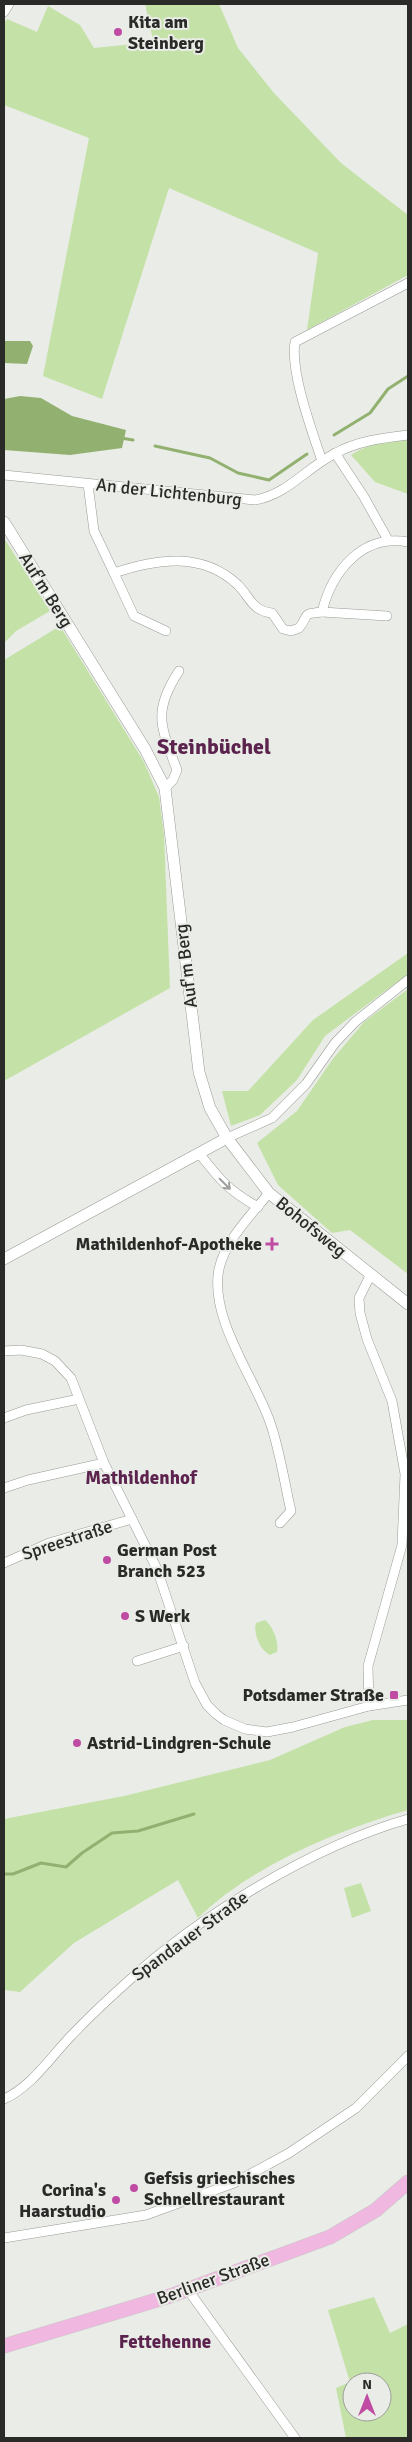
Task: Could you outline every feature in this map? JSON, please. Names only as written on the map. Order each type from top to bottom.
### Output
[{"type":"main road","name":"Berliner Straße","points":[[4,2346],[188,2290],[330,2237],[376,2210],[408,2182]]},
{"type":"street","points":[[4,12],[9,4]]},
{"type":"street","points":[[322,461],[300,386],[294,357],[295,342],[408,283]]},
{"type":"street","name":"An der Lichtenburg","points":[[4,475],[255,500],[272,497],[322,461],[361,442],[408,434]]},
{"type":"street","points":[[335,454],[364,497],[388,540]]},
{"type":"street","points":[[88,484],[94,531],[134,616],[166,631]]},
{"type":"street","name":"Auf'm Berg","points":[[4,522],[145,749],[165,788],[199,1072],[210,1108],[227,1138]]},
{"type":"street","points":[[322,612],[330,586],[347,562],[359,551],[388,540],[408,542]]},
{"type":"street","points":[[114,573],[146,562],[180,560],[203,564],[238,584],[251,603],[262,612],[272,613],[282,629],[291,631],[299,628],[304,617],[308,614],[322,612],[387,616]]},
{"type":"street","points":[[165,788],[173,780],[178,770],[163,733],[163,705],[167,690],[179,671]]},
{"type":"street","points":[[4,1259],[227,1138],[272,1118],[306,1084],[335,1042],[355,1022],[408,980]]},
{"type":"street","name":"Bohofsweg","points":[[227,1138],[269,1193],[408,1304]]},
{"type":"street","name":"Bohofsweg","points":[[199,1153],[220,1180],[234,1194],[258,1207]]},
{"type":"street","points":[[269,1193],[223,1256],[217,1285],[223,1318],[258,1392],[278,1449],[291,1511],[280,1523]]},
{"type":"street","points":[[369,1706],[368,1666],[402,1545],[405,1482],[395,1411],[384,1377],[367,1339],[360,1313],[359,1298],[371,1274]]},
{"type":"street","points":[[4,1351],[33,1351],[55,1362],[71,1378],[104,1463],[158,1569],[195,1683],[207,1705],[224,1720],[245,1729],[256,1731],[280,1730],[369,1706],[408,1700]]},
{"type":"street","points":[[4,1418],[26,1410],[80,1399]]},
{"type":"street","points":[[4,1488],[28,1480],[104,1463]]},
{"type":"street","name":"Spreestraße","points":[[4,1563],[49,1543],[132,1519]]},
{"type":"street","points":[[137,1661],[184,1646]]},
{"type":"street","name":"Spandauer Straße","points":[[4,2099],[11,2096],[42,2068],[70,2037],[126,1983],[207,1920],[249,1892],[311,1858],[382,1827],[408,1819]]},
{"type":"street","points":[[4,2238],[146,2215],[234,2183],[290,2153],[356,2108],[408,2056]]},
{"type":"street","points":[[188,2290],[295,2438]]},
{"type":"shaded area","points":[[145,4],[219,4],[238,48],[274,93],[341,163],[408,215],[408,275],[307,330],[318,253],[169,188],[102,399],[43,376],[89,138],[4,105],[4,23],[7,19],[37,32],[48,6],[80,25],[94,48],[134,44],[153,40]]},
{"type":"shaded area","points":[[4,341],[30,341],[33,346],[27,364],[4,363]]},
{"type":"shaded area","points":[[20,396],[41,398],[72,416],[126,430],[122,448],[70,455],[4,450],[4,399]]},
{"type":"shaded area","points":[[408,440],[408,494],[375,482],[351,455],[364,448],[386,442]]},
{"type":"shaded area","points":[[4,538],[50,611],[16,631],[4,643]]},
{"type":"shaded area","points":[[60,626],[144,762],[159,797],[164,835],[170,988],[4,1081],[4,660]]},
{"type":"shaded area","points":[[408,953],[408,974],[325,1036],[297,1080],[260,1115],[231,1126],[222,1091],[248,1091],[313,1020]]},
{"type":"shaded area","points":[[408,989],[408,1274],[350,1230],[332,1233],[278,1185],[257,1143],[297,1111],[332,1060],[364,1022]]},
{"type":"shaded area","points":[[265,1620],[273,1630],[277,1644],[277,1652],[270,1655],[260,1646],[256,1637],[256,1623]]},
{"type":"shaded area","points":[[373,1720],[408,1720],[408,1810],[325,1839],[269,1866],[219,1899],[198,1918],[178,1880],[74,1943],[20,1992],[4,1990],[4,1819],[124,1796],[270,1760],[345,1727]]},
{"type":"shaded area","points":[[361,1883],[371,1911],[352,1918],[344,1888]]},
{"type":"shaded area","points":[[374,2297],[390,2333],[408,2324],[408,2438],[346,2438],[343,2422],[392,2422],[392,2372],[347,2372],[328,2310]]},
{"type":"shaded area","points":[[342,2385],[342,2418],[336,2388]]},
{"type":"waterway","points":[[334,435],[370,413],[388,389],[408,376]]},
{"type":"waterway","points":[[121,438],[133,440]]},
{"type":"waterway","points":[[155,446],[210,458],[238,473],[269,480],[307,454]]},
{"type":"waterway","points":[[4,1874],[13,1874],[41,1863],[66,1867],[82,1853],[112,1833],[138,1831],[194,1814]]},
{"type":"place","name":"Kita am Steinberg","points":[[118,32]]},
{"type":"place","name":"Mathildenhof-Apotheke","points":[[272,1244]]},
{"type":"place","name":"German Post Branch 523","points":[[107,1560]]},
{"type":"place","name":"S Werk","points":[[125,1616]]},
{"type":"place","name":"Potsdamer Straße","points":[[394,1695]]},
{"type":"place","name":"Astrid-Lindgren-Schule","points":[[77,1743]]},
{"type":"place","name":"Gefsis griechisches Schnellrestaurant","points":[[134,2188]]},
{"type":"place","name":"Corina's Haarstudio","points":[[116,2200]]},
{"type":"district","name":"Steinbüchel","points":[[214,746]]},
{"type":"district","name":"Mathildenhof","points":[[141,1477]]},
{"type":"district","name":"Fettehenne","points":[[165,2341]]}]
